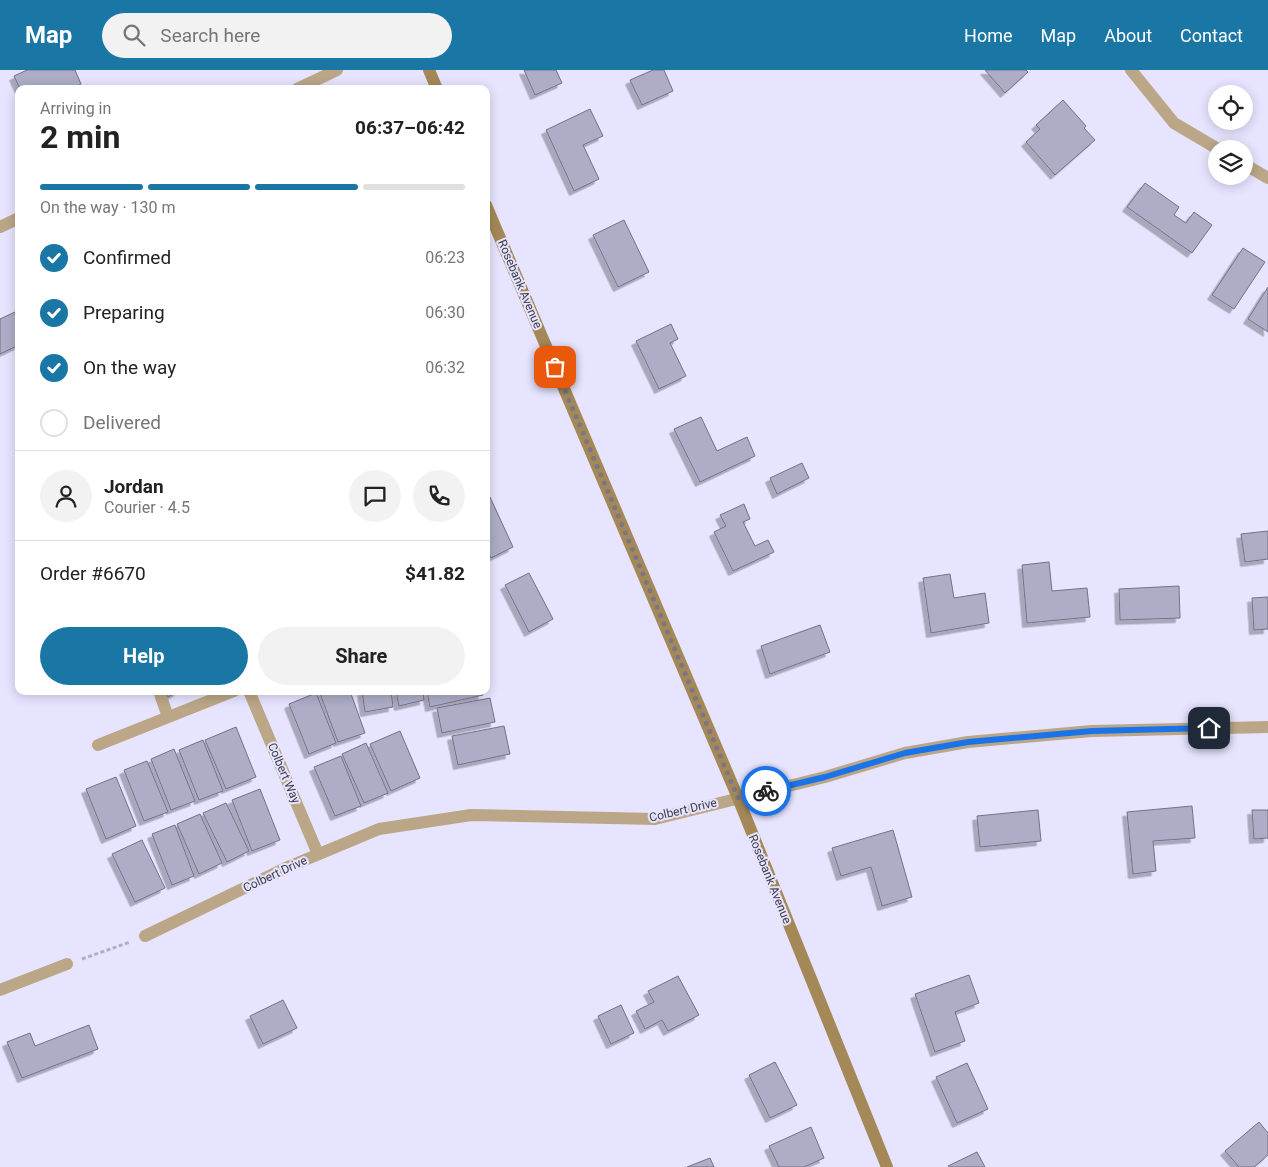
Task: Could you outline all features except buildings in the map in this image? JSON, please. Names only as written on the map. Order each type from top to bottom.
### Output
[{"type":"street","points":[[305,85],[337,70]]},
{"type":"street","points":[[429,70],[435,85]]},
{"type":"street","points":[[1132,70],[1174,122],[1208,143]]},
{"type":"street","points":[[1253,169],[1268,178]]},
{"type":"street","name":"Rosebank Avenue","points":[[490,214],[738,798],[887,1167]]},
{"type":"street","points":[[0,227],[15,220]]},
{"type":"street","points":[[160,695],[168,717]]},
{"type":"street","points":[[98,745],[224,695]]},
{"type":"street","name":"Colbert Way","points":[[251,695],[318,854]]},
{"type":"street","name":"Colbert Drive","points":[[145,936],[318,854],[379,829],[471,816],[655,819],[825,777],[905,753],[968,742],[1092,731],[1268,727]]},
{"type":"street","points":[[0,990],[67,964]]},
{"type":"path","points":[[67,964],[145,936]]},
{"type":"way so far","points":[[555,367],[738,798],[766,791]]},
{"type":"route","points":[[766,791],[825,777],[905,753],[968,742],[1092,731],[1209,728]]}]
